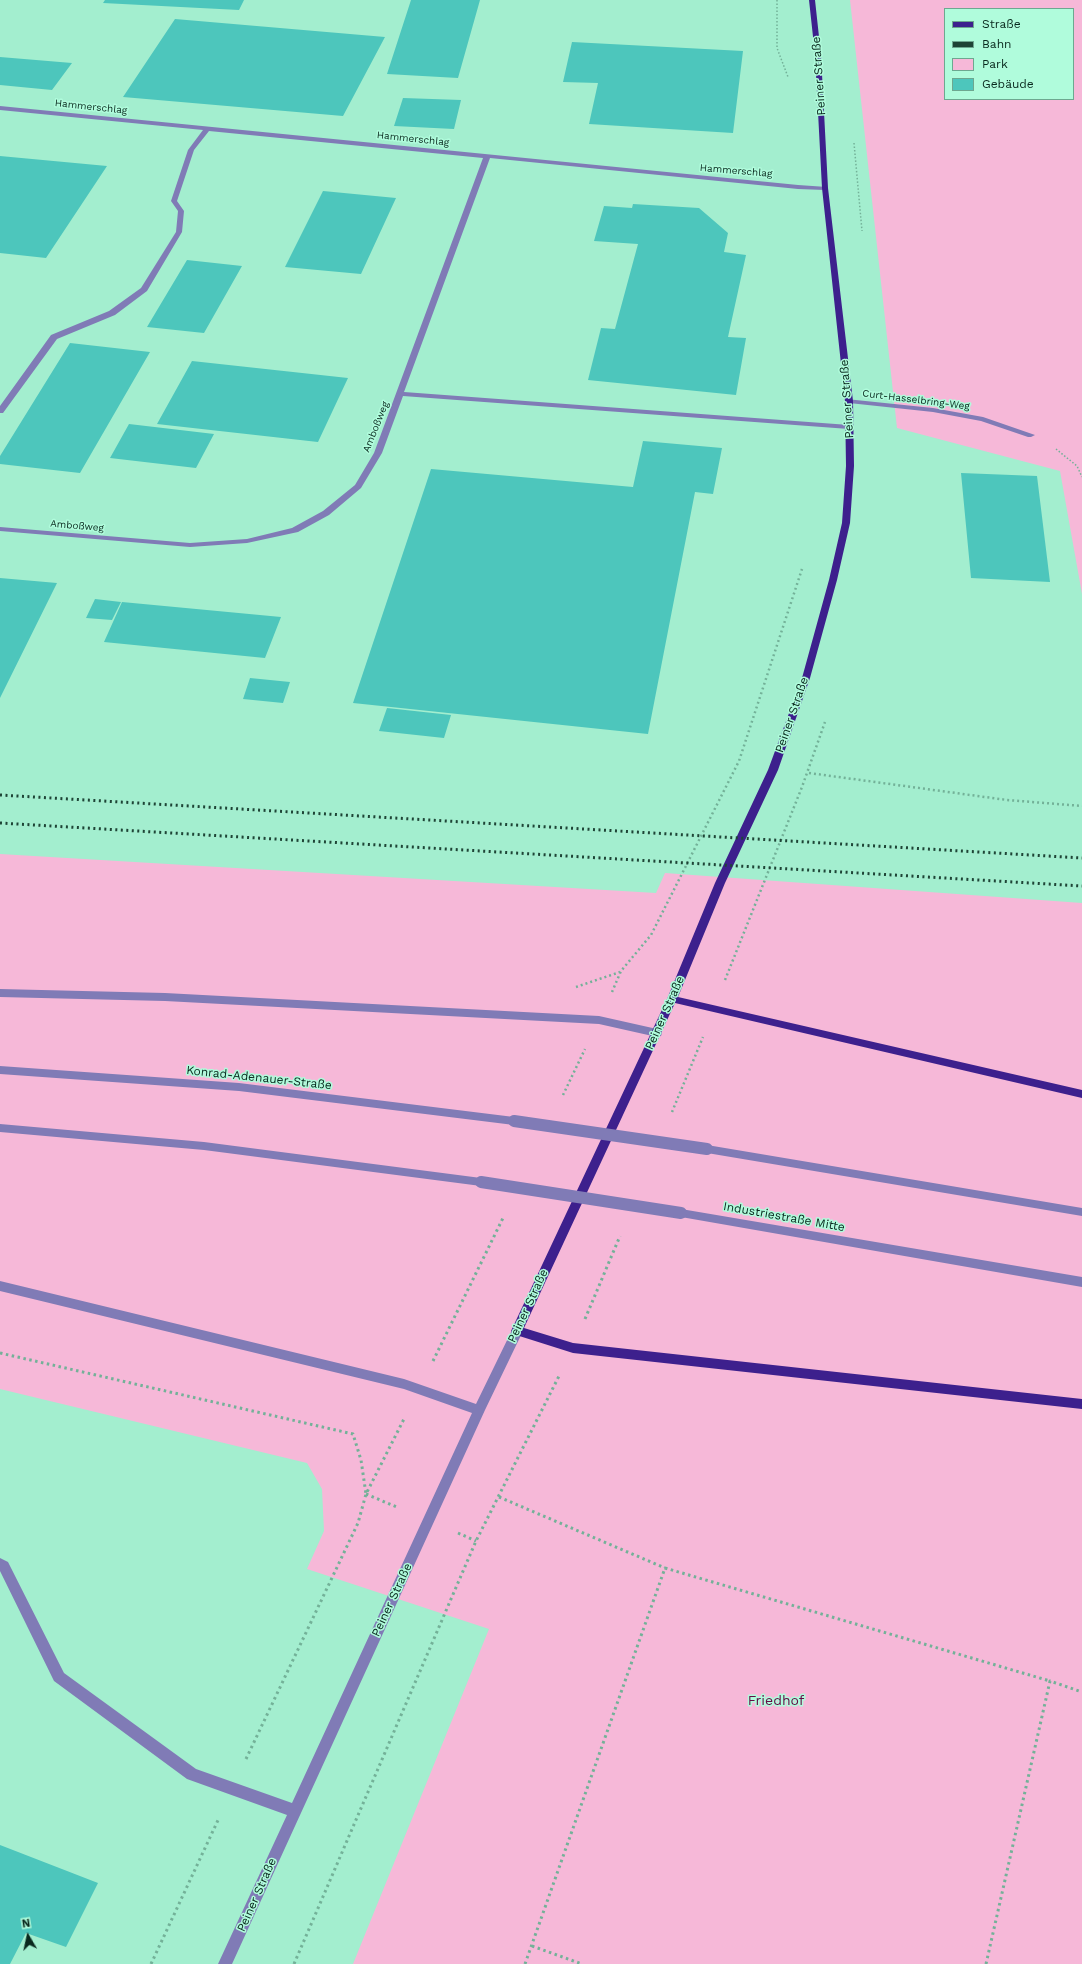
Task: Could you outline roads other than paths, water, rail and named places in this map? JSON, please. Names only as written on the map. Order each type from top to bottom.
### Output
[{"type":"main road","name":"Peiner Straße","points":[[517,1331],[657,1033],[720,883],[773,770],[806,678],[833,580],[846,523],[850,466],[849,401],[825,188],[818,55],[812,0]]},
{"type":"main road","points":[[672,999],[714,1010],[1082,1094]]},
{"type":"main road","points":[[517,1331],[573,1348],[1082,1404]]},
{"type":"street","name":"Hammerschlag","points":[[0,108],[487,157],[798,187],[825,188]]},
{"type":"street","points":[[0,411],[54,336],[112,313],[144,289],[179,232],[181,211],[174,201],[191,150],[207,129]]},
{"type":"street","name":"Amboßweg","points":[[0,529],[190,545],[247,541],[295,530],[326,513],[358,486],[378,453],[487,157]]},
{"type":"street","points":[[400,394],[849,427]]},
{"type":"street","name":"Curt-Hasselbring-Weg","points":[[849,401],[933,410],[983,419],[1031,435]]},
{"type":"street","points":[[0,993],[165,997],[599,1020],[657,1033]]},
{"type":"street","name":"Konrad-Adenauer-Straße","points":[[0,1070],[239,1087],[514,1121],[707,1149],[1082,1212]]},
{"type":"street","name":"Industriestraße Mitte","points":[[0,1128],[204,1146],[481,1182],[681,1213],[1082,1282]]},
{"type":"street","points":[[0,1286],[404,1384],[479,1410]]},
{"type":"street","name":"Peiner Straße","points":[[225,1964],[479,1410],[517,1331]]},
{"type":"street","points":[[0,1564],[4,1566],[59,1677],[192,1774],[295,1811]]},
{"type":"railway","points":[[0,795],[1082,858]]},
{"type":"railway","points":[[0,823],[1082,886]]},
{"type":"park label","name":"Friedhof","points":[[776,1701]]}]
